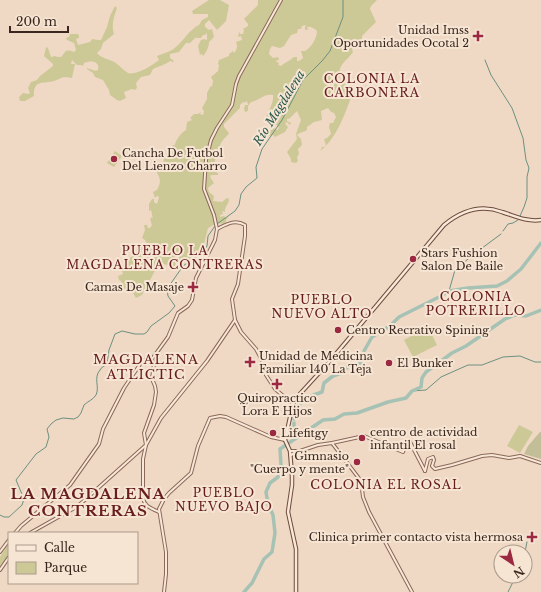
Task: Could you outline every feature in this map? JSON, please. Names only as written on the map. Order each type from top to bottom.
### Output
[{"type":"main road","points":[[296,592],[296,549],[288,512],[292,485],[290,451],[285,441],[293,404],[298,396],[330,361],[444,225],[452,219],[467,211],[487,208],[500,211],[523,220],[541,220]]},
{"type":"main road","points":[[290,456],[296,452]]},
{"type":"street","points":[[152,359],[168,337],[178,313],[188,306],[192,300],[196,278],[215,240],[217,226],[204,189],[207,152],[217,128],[232,105],[239,76],[281,0]]},
{"type":"street","points":[[217,226],[237,222],[243,224],[246,228],[238,284],[232,297],[235,320],[241,332],[256,349],[263,362],[266,375],[275,389],[293,404]]},
{"type":"street","points":[[159,512],[147,507],[144,503],[143,459],[146,445],[161,418],[207,361],[235,320]]},
{"type":"street","points":[[15,532],[70,485],[99,444],[103,429],[127,382],[142,361],[145,359],[152,359]]},
{"type":"street","points":[[146,445],[144,433],[154,405],[156,392],[152,378],[154,364],[152,359]]},
{"type":"street","points":[[164,592],[166,552],[159,512],[162,502],[166,497],[176,486],[192,473],[198,446],[210,418],[220,416],[226,417],[271,437],[285,441]]},
{"type":"street","points":[[290,451],[296,452],[318,445],[364,436],[403,452],[406,444],[410,442],[424,471],[427,461],[431,457],[434,458],[432,466],[434,469],[482,456],[492,455],[508,458],[520,456],[541,463]]},
{"type":"street","points":[[332,443],[361,481],[362,497],[412,592]]},
{"type":"street","points":[[32,532],[78,506],[146,445]]},
{"type":"street","points":[[0,552],[8,541]]},
{"type":"street","points":[[0,570],[8,558]]},
{"type":"green space","points":[[209,0],[220,0],[229,5],[226,21],[217,30],[209,20],[205,24],[205,27],[209,30],[212,29],[214,37],[209,42],[207,50],[203,56],[202,54],[200,55],[198,46],[201,40],[207,40],[207,33],[197,39],[196,37],[190,43],[186,43],[179,52],[170,54],[170,58],[174,61],[173,62],[170,61],[153,69],[150,75],[141,77],[136,83],[137,88],[135,90],[132,89],[124,92],[126,98],[120,101],[110,95],[109,90],[103,80],[95,77],[93,73],[87,69],[97,71],[98,65],[96,63],[87,62],[84,63],[83,66],[77,65],[72,60],[71,64],[75,64],[72,78],[64,77],[54,81],[40,83],[35,87],[34,96],[25,101],[20,101],[19,97],[23,93],[30,93],[28,88],[31,82],[37,80],[53,66],[53,64],[44,56],[46,47],[48,48],[51,57],[61,57],[66,51],[74,52],[76,50],[74,43],[66,38],[69,37],[70,34],[78,34],[79,38],[76,39],[78,45],[90,42],[92,39],[101,40],[115,6],[117,8],[113,24],[114,34],[103,43],[101,49],[97,53],[101,57],[116,63],[131,74],[139,72],[159,60],[157,56],[175,48],[193,29],[199,25],[202,20],[208,17],[208,14],[193,14],[192,11]]},
{"type":"green space","points":[[258,0],[377,0],[370,9],[376,22],[362,36],[361,42],[352,49],[353,52],[341,66],[339,72],[340,76],[338,79],[343,83],[352,86],[354,89],[344,115],[331,140],[325,147],[318,153],[322,147],[326,145],[324,139],[331,134],[329,127],[330,123],[333,123],[336,117],[334,113],[328,108],[321,111],[322,120],[314,122],[307,127],[307,130],[297,135],[301,139],[302,145],[298,149],[298,161],[296,163],[291,162],[287,152],[297,139],[296,134],[301,120],[297,111],[289,119],[287,119],[287,121],[291,123],[290,125],[287,122],[285,123],[288,127],[285,132],[275,137],[273,135],[270,136],[267,129],[270,131],[274,128],[277,130],[279,128],[277,125],[274,127],[270,122],[265,121],[273,95],[267,95],[251,102],[248,106],[248,111],[245,112],[245,105],[248,105],[247,101],[244,103],[243,102],[240,105],[240,108],[224,124],[224,127],[229,133],[220,145],[222,147],[218,152],[216,152],[214,164],[210,164],[209,167],[214,169],[213,171],[218,173],[218,175],[211,175],[210,177],[214,183],[208,188],[209,192],[214,196],[213,201],[222,202],[227,198],[229,199],[225,212],[222,211],[223,214],[220,215],[220,217],[229,217],[224,224],[217,223],[208,228],[202,252],[173,269],[170,266],[155,261],[157,267],[142,295],[136,298],[133,293],[136,290],[134,287],[132,288],[128,284],[126,289],[124,289],[118,276],[123,274],[121,268],[127,260],[134,255],[142,253],[140,248],[147,244],[142,238],[145,230],[144,225],[147,225],[148,228],[150,228],[152,225],[150,219],[152,217],[153,219],[151,210],[149,211],[149,204],[152,199],[154,199],[154,202],[157,204],[159,197],[157,196],[155,198],[153,192],[157,190],[160,183],[160,178],[156,171],[161,165],[163,166],[164,157],[173,145],[175,145],[179,136],[186,130],[187,122],[192,120],[190,118],[194,114],[201,112],[200,114],[203,115],[204,111],[202,108],[207,99],[207,93],[212,86],[213,81],[211,77],[218,71],[219,60],[229,56],[229,54],[233,51],[234,53],[235,52],[237,47],[236,42],[242,40],[241,36],[238,37],[239,33],[240,32],[240,34],[243,34],[243,29],[248,26],[244,19],[258,5]],"holes":[[[306,25],[305,30],[310,29],[307,27],[310,27],[317,31],[315,40],[307,50],[301,51],[303,58],[297,61],[297,57],[294,57],[281,66],[278,65],[278,62],[276,62],[279,60],[278,57],[273,58],[269,54],[272,46],[280,48],[284,46],[291,35],[297,33],[298,29],[301,29],[302,26]]]},
{"type":"green space","name":"Cancha De Futbol Del Lienzo Charro","points":[[115,151],[122,156],[114,167],[107,163]]},
{"type":"green space","points":[[428,327],[437,345],[413,357],[404,340]]},
{"type":"green space","points":[[519,425],[533,432],[520,453],[507,446]]},
{"type":"green space","points":[[8,545],[8,556],[0,568],[0,557]]},
{"type":"shaded area","points":[[540,432],[541,459],[524,454],[528,446]]},
{"type":"waterway","name":"Río Magdalena","points":[[217,224],[235,211],[239,205],[241,194],[246,187],[257,178],[256,167],[262,149],[282,120],[303,80],[330,51],[343,17],[343,0]]},
{"type":"waterway","points":[[485,60],[491,75],[512,108],[523,138],[526,160],[529,168],[527,177],[527,198],[520,216]]},
{"type":"waterway","points":[[503,231],[508,224],[518,220]]},
{"type":"waterway","name":"Río Magdalena","points":[[0,515],[9,517],[22,505],[24,499],[16,480],[36,454],[46,447],[49,437],[47,429],[56,420],[63,418],[74,419],[78,417],[84,405],[96,395],[97,376],[101,368],[107,364],[109,350],[115,334],[122,331],[135,334],[144,334],[151,326],[169,313],[175,306],[168,296],[167,289],[183,266],[203,252],[207,246],[208,236],[215,226]]},
{"type":"waterway","points":[[449,291],[455,270],[501,234]]},
{"type":"waterway","points":[[364,351],[372,337],[390,326],[399,317],[449,291],[497,286],[507,281],[521,269],[541,243]]},
{"type":"waterway","points":[[244,592],[252,583],[264,559],[272,552],[275,533],[273,515],[268,504],[266,492],[270,483],[278,477],[281,465],[280,449],[323,420],[335,419],[344,414],[357,413],[388,402],[406,398],[412,391],[421,387],[422,378],[426,372],[452,353],[466,346],[505,319],[515,315],[526,316],[541,310]]},
{"type":"waterway","points":[[412,391],[426,390],[441,377],[468,365],[482,365],[503,357],[520,356],[535,362],[541,362]]},
{"type":"waterway","points":[[294,419],[299,404],[307,398],[322,392],[324,383],[333,376],[341,373],[352,363],[361,363],[362,358]]},
{"type":"waterway","points":[[294,423],[297,437]]},
{"type":"waterway","points":[[508,592],[512,584]]},
{"type":"place","name":"Unidad Imss Oportunidades Ocotal 2","points":[[478,36]]},
{"type":"place","name":"Cancha De Futbol Del Lienzo Charro","points":[[114,159]]},
{"type":"place","name":"Stars Fushion Salon De Baile","points":[[413,259]]},
{"type":"place","name":"Camas De Masaje","points":[[193,287]]},
{"type":"place","name":"Centro Recrativo Spining","points":[[338,330]]},
{"type":"place","name":"Unidad de Medicina Familiar 140 La Teja","points":[[250,362]]},
{"type":"place","name":"El Bunker","points":[[389,363]]},
{"type":"place","name":"Quiropractico Lora E Hijos","points":[[277,384]]},
{"type":"place","name":"Lifefitgy","points":[[273,433]]},
{"type":"place","name":"centro de actividad infantil El rosal","points":[[362,438]]},
{"type":"place","name":"Gimnasio \"Cuerpo y mente\"","points":[[357,462]]},
{"type":"place","name":"Clinica primer contacto vista hermosa","points":[[532,537]]},
{"type":"district","name":"COLONIA LA CARBONERA","points":[[372,86]]},
{"type":"district","name":"PUEBLO LA MAGDALENA CONTRERAS","points":[[165,258]]},
{"type":"district","name":"COLONIA POTRERILLO","points":[[476,304]]},
{"type":"district","name":"PUEBLO NUEVO ALTO","points":[[322,307]]},
{"type":"district","name":"MAGDALENA ATLICTIC","points":[[146,366]]},
{"type":"district","name":"COLONIA EL ROSAL","points":[[386,485]]},
{"type":"district","name":"PUEBLO NUEVO BAJO","points":[[224,500]]},
{"type":"district","name":"LA MAGDALENA CONTRERAS","points":[[88,502]]}]
